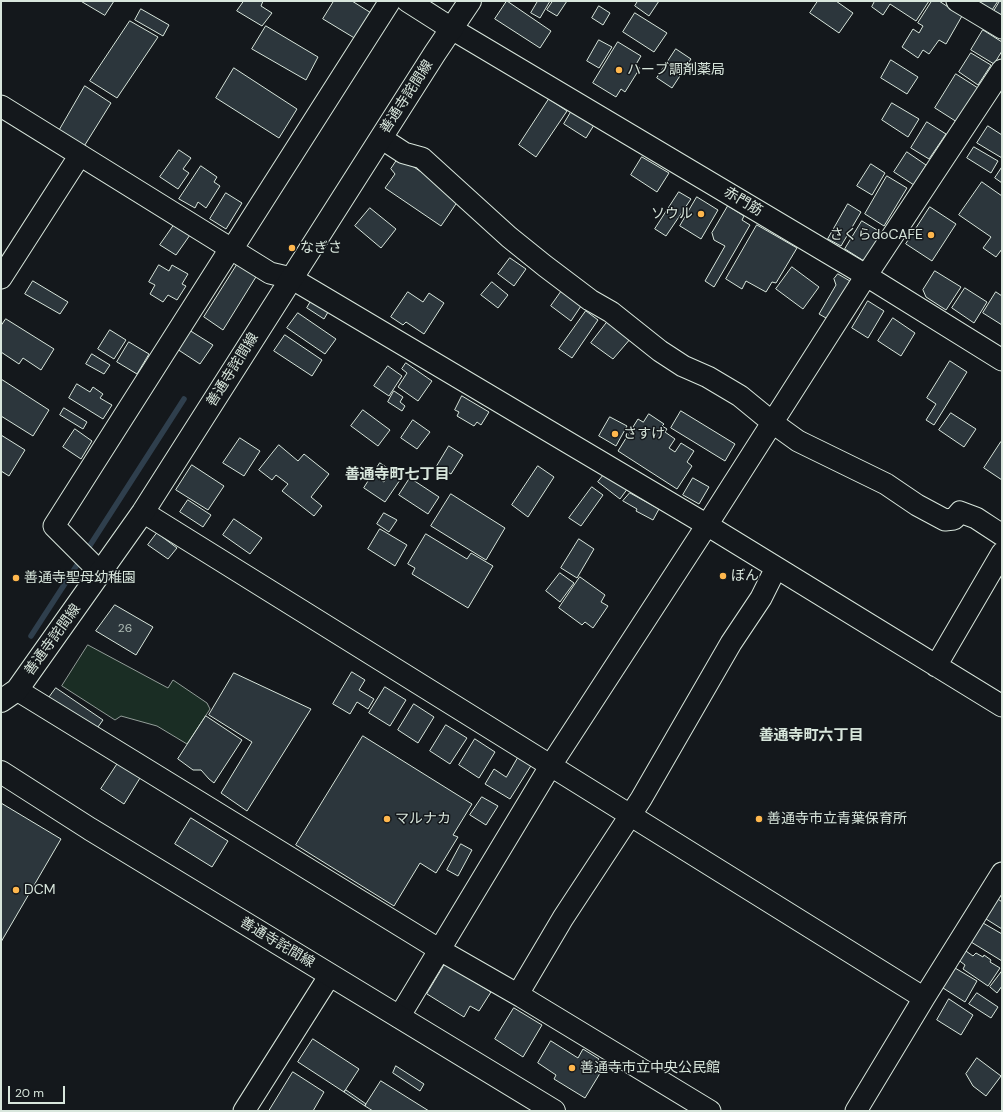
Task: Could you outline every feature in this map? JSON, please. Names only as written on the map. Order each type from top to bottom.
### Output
[{"type":"main road","points":[[408,1],[452,29]]},
{"type":"main road","name":"善通寺詫間線","points":[[9,696],[101,573],[143,512],[291,278],[470,1]]},
{"type":"main road","name":"善通寺詫間線","points":[[1,772],[554,1111]]},
{"type":"street","points":[[101,573],[54,526],[390,1]]},
{"type":"street","points":[[957,1],[1002,28]]},
{"type":"street","name":"赤門筋","points":[[452,29],[867,276],[1002,360]]},
{"type":"street","points":[[399,1017],[552,765],[867,276],[885,257],[1002,70]]},
{"type":"street","points":[[1,106],[270,273],[291,278],[707,526],[1002,706]]},
{"type":"street","points":[[381,138],[404,153],[422,158],[509,236],[545,266],[590,300],[611,312],[660,351],[683,366],[708,376],[740,396],[798,441],[886,484],[917,505],[946,520],[954,519],[960,512],[976,518],[1002,535]]},
{"type":"street","points":[[1,278],[80,155]]},
{"type":"street","points":[[143,512],[345,643],[552,765],[924,998]]},
{"type":"street","points":[[936,666],[1002,553]]},
{"type":"street","points":[[518,994],[562,918],[631,815],[731,643],[760,598],[776,568]]},
{"type":"street","points":[[9,696],[440,950],[518,994],[710,1111]]},
{"type":"street","points":[[856,1111],[1002,873]]},
{"type":"street","points":[[244,1111],[330,975]]},
{"type":"green space","points":[[88,645],[168,688],[173,680],[207,703],[210,709],[187,744],[157,726],[121,716],[115,720],[62,686]]},
{"type":"building","points":[[81,1],[114,1],[105,15]]},
{"type":"building","points":[[244,1],[263,1],[261,6],[272,13],[262,26],[237,11]]},
{"type":"building","points":[[334,1],[352,1],[376,16],[361,42],[323,19]]},
{"type":"building","points":[[507,1],[551,31],[540,48],[495,19]]},
{"type":"building","points":[[538,1],[550,1],[540,18],[531,13]]},
{"type":"building","points":[[553,1],[567,1],[557,16],[547,10]]},
{"type":"building","points":[[638,1],[659,1],[649,16],[635,6]]},
{"type":"building","points":[[818,1],[836,1],[853,13],[839,33],[810,13]]},
{"type":"building","points":[[875,1],[929,1],[916,21],[890,4],[883,15],[872,7]]},
{"type":"building","points":[[932,1],[939,1],[962,16],[946,44],[939,40],[929,54],[923,50],[918,58],[902,47],[913,29],[919,33],[923,26],[918,23]]},
{"type":"building","points":[[977,1],[998,1],[992,10]]},
{"type":"building","points":[[1000,1],[1002,1],[1002,15],[994,11]]},
{"type":"building","points":[[599,6],[610,13],[603,25],[592,18]]},
{"type":"building","points":[[141,9],[169,25],[163,36],[135,20]]},
{"type":"building","points":[[635,13],[667,33],[654,52],[623,32]]},
{"type":"building","points":[[130,21],[158,37],[117,98],[90,81]]},
{"type":"building","points":[[266,26],[318,57],[306,80],[252,49]]},
{"type":"building","points":[[983,30],[1002,42],[1002,51],[994,64],[971,50]]},
{"type":"building","points":[[599,40],[612,47],[599,68],[587,61]]},
{"type":"building","points":[[618,42],[641,56],[635,66],[640,68],[625,92],[621,89],[616,97],[593,83]]},
{"type":"building","points":[[676,49],[691,59],[672,88],[657,78]]},
{"type":"building","points":[[971,53],[991,65],[978,85],[959,72]]},
{"type":"building","points":[[891,60],[918,77],[907,94],[881,78]]},
{"type":"building","points":[[234,68],[297,109],[279,138],[216,98]]},
{"type":"building","points":[[956,74],[978,88],[957,122],[935,108]]},
{"type":"building","points":[[85,86],[111,103],[83,148],[59,131]]},
{"type":"building","points":[[549,99],[567,111],[536,157],[519,145]]},
{"type":"building","points":[[892,103],[919,119],[908,137],[882,120]]},
{"type":"building","points":[[571,112],[594,125],[586,138],[564,124]]},
{"type":"building","points":[[927,122],[946,134],[929,159],[911,148]]},
{"type":"building","points":[[988,126],[1002,135],[1002,158],[977,143]]},
{"type":"building","points":[[974,147],[998,161],[991,173],[967,158]]},
{"type":"building","points":[[179,150],[191,158],[183,169],[189,173],[178,189],[160,177]]},
{"type":"building","points":[[907,152],[926,165],[914,185],[894,172]]},
{"type":"building","points":[[399,157],[460,198],[441,226],[385,188],[395,174],[391,169]]},
{"type":"building","points":[[642,157],[669,173],[657,192],[631,175]]},
{"type":"building","points":[[871,164],[885,173],[872,195],[857,186]]},
{"type":"building","points":[[201,166],[217,177],[214,182],[220,186],[206,208],[198,202],[195,208],[179,199]]},
{"type":"building","points":[[1002,167],[1002,183],[995,178]]},
{"type":"building","points":[[887,176],[907,188],[884,226],[865,214]]},
{"type":"building","points":[[982,182],[1002,196],[1002,249],[996,257],[983,248],[991,237],[959,215]]},
{"type":"building","points":[[679,192],[691,199],[666,236],[655,229]]},
{"type":"building","points":[[226,193],[242,203],[226,229],[210,219]]},
{"type":"building","points":[[697,197],[718,210],[701,239],[680,226]]},
{"type":"building","points":[[848,204],[861,212],[841,246],[828,239]]},
{"type":"building","points":[[728,206],[744,216],[742,220],[750,225],[714,287],[705,281],[725,246],[714,240],[712,233]]},
{"type":"building","points":[[930,207],[956,224],[932,261],[906,244]]},
{"type":"building","points":[[370,208],[396,229],[381,248],[355,226]]},
{"type":"building","points":[[862,221],[882,233],[864,261],[845,249]]},
{"type":"building","points":[[174,225],[190,235],[176,255],[160,245]]},
{"type":"building","points":[[757,225],[797,248],[776,283],[772,282],[766,292],[746,281],[742,289],[726,279]]},
{"type":"building","points":[[510,258],[526,269],[514,286],[498,274]]},
{"type":"building","points":[[240,260],[259,272],[223,330],[204,317]]},
{"type":"building","points":[[159,265],[169,271],[172,265],[188,274],[182,284],[186,286],[177,300],[168,295],[163,302],[150,294],[155,285],[149,282]]},
{"type":"building","points":[[792,267],[819,287],[803,309],[776,289]]},
{"type":"building","points":[[935,271],[961,287],[946,310],[926,297],[923,290]]},
{"type":"building","points":[[838,274],[850,281],[831,315],[826,318],[819,314],[836,285],[834,279]]},
{"type":"building","points":[[33,281],[68,302],[60,314],[25,294]]},
{"type":"building","points":[[492,282],[508,295],[498,308],[481,295]]},
{"type":"building","points":[[965,288],[987,302],[974,323],[952,308]]},
{"type":"building","points":[[563,289],[583,303],[571,321],[551,306]]},
{"type":"building","points":[[408,292],[423,302],[429,293],[444,303],[424,334],[406,322],[403,325],[391,317]]},
{"type":"building","points":[[996,292],[1002,296],[1002,325],[983,313]]},
{"type":"building","points":[[314,296],[331,307],[324,319],[307,308]]},
{"type":"building","points":[[868,301],[884,311],[868,338],[852,328]]},
{"type":"building","points":[[586,311],[598,320],[572,358],[559,349]]},
{"type":"building","points":[[298,313],[336,339],[325,354],[287,328]]},
{"type":"building","points":[[893,318],[915,333],[901,356],[878,341]]},
{"type":"building","points":[[6,319],[54,349],[41,370],[23,358],[19,364],[1,352],[1,326]]},
{"type":"building","points":[[608,321],[631,338],[613,359],[591,343]]},
{"type":"building","points":[[110,330],[126,340],[114,359],[98,349]]},
{"type":"building","points":[[189,330],[213,345],[200,364],[177,349]]},
{"type":"building","points":[[285,335],[322,360],[312,376],[274,351]]},
{"type":"building","points":[[129,342],[149,354],[137,374],[117,362]]},
{"type":"building","points":[[92,354],[110,365],[104,374],[86,364]]},
{"type":"building","points":[[950,361],[967,372],[934,425],[926,420],[936,404],[927,398]]},
{"type":"building","points":[[406,363],[432,381],[418,401],[398,387],[407,373],[402,369]]},
{"type":"building","points":[[388,366],[402,376],[389,396],[374,386]]},
{"type":"building","points":[[1,379],[49,410],[33,436],[1,416]]},
{"type":"building","points":[[77,384],[90,392],[93,387],[103,394],[100,398],[112,405],[103,419],[69,398]]},
{"type":"building","points":[[394,391],[403,397],[400,402],[405,406],[402,411],[388,402]]},
{"type":"building","points":[[462,396],[489,412],[481,425],[477,422],[474,426],[457,416],[459,412],[455,410]]},
{"type":"building","points":[[64,408],[87,422],[83,429],[60,415]]},
{"type":"building","points":[[363,410],[390,430],[378,446],[351,426]]},
{"type":"building","points":[[681,411],[735,444],[725,461],[671,428]]},
{"type":"building","points":[[951,413],[976,429],[964,447],[939,430]]},
{"type":"building","points":[[649,414],[664,424],[662,426],[667,429],[665,432],[675,439],[669,448],[675,452],[681,443],[694,451],[687,462],[692,466],[677,489],[618,451],[638,419],[643,422]]},
{"type":"building","points":[[610,417],[627,426],[616,446],[599,436]]},
{"type":"building","points":[[413,420],[430,432],[417,449],[401,438]]},
{"type":"building","points":[[75,429],[92,441],[81,459],[63,447]]},
{"type":"building","points":[[1,435],[25,450],[9,476],[1,471]]},
{"type":"building","points":[[240,438],[260,451],[244,476],[223,463]]},
{"type":"building","points":[[1001,442],[1002,443],[1002,480],[984,468]]},
{"type":"building","points":[[279,445],[298,461],[304,454],[329,474],[311,497],[322,506],[314,516],[282,491],[288,484],[276,475],[272,480],[259,470]]},
{"type":"building","points":[[449,446],[463,455],[451,474],[437,466]]},
{"type":"building","points":[[380,463],[389,469],[381,480],[384,482],[390,473],[400,480],[385,502],[364,488]]},
{"type":"building","points":[[192,465],[224,486],[208,510],[176,490]]},
{"type":"building","points":[[538,466],[554,477],[528,517],[512,505]]},
{"type":"building","points":[[606,472],[628,488],[620,499],[598,482]]},
{"type":"building","points":[[410,478],[439,497],[428,514],[399,495]]},
{"type":"building","points":[[693,478],[709,487],[699,504],[683,495]]},
{"type":"building","points":[[592,487],[603,495],[581,526],[569,518]]},
{"type":"building","points":[[630,493],[659,509],[653,520],[636,511],[637,509],[623,501]]},
{"type":"building","points":[[451,494],[505,528],[486,560],[431,526]]},
{"type":"building","points":[[188,500],[211,515],[203,527],[180,512]]},
{"type":"building","points":[[384,513],[397,520],[389,532],[377,524]]},
{"type":"building","points":[[234,519],[262,538],[250,554],[223,535]]},
{"type":"building","points":[[380,529],[407,545],[395,566],[368,549]]},
{"type":"building","points":[[157,533],[177,548],[168,559],[148,545]]},
{"type":"building","points":[[426,534],[467,559],[471,553],[493,566],[468,608],[412,574],[415,568],[408,564]]},
{"type":"building","points":[[579,539],[594,549],[577,578],[561,568]]},
{"type":"building","points":[[560,573],[574,583],[560,602],[546,591]]},
{"type":"building","points":[[580,577],[605,595],[601,602],[608,606],[593,628],[585,622],[582,625],[559,608]]},
{"type":"building","points":[[115,605],[153,627],[136,655],[96,631]]},
{"type":"building","points":[[352,672],[365,680],[359,690],[374,699],[368,709],[357,702],[350,714],[333,704]]},
{"type":"building","points":[[234,673],[311,709],[247,811],[221,793],[252,742],[209,715]]},
{"type":"building","points":[[385,687],[406,700],[390,726],[369,713]]},
{"type":"building","points":[[56,688],[103,720],[95,731],[48,699]]},
{"type":"building","points":[[414,704],[434,717],[418,743],[398,730]]},
{"type":"building","points":[[206,716],[242,740],[214,783],[201,770],[193,770],[178,759]]},
{"type":"building","points":[[446,725],[467,738],[450,764],[430,751]]},
{"type":"building","name":"マルナカ","points":[[363,736],[472,804],[453,835],[458,837],[436,873],[420,863],[394,906],[296,845]]},
{"type":"building","points":[[475,739],[495,752],[479,778],[459,765]]},
{"type":"building","points":[[519,756],[532,764],[510,799],[485,784],[494,769],[506,777]]},
{"type":"building","points":[[118,763],[140,778],[124,804],[101,789]]},
{"type":"building","points":[[482,797],[498,806],[486,825],[470,815]]},
{"type":"building","name":"DCM","points":[[1,803],[61,839],[1,942]]},
{"type":"building","points":[[191,818],[228,841],[212,867],[175,844]]},
{"type":"building","points":[[461,844],[472,850],[458,876],[447,870]]},
{"type":"building","points":[[998,899],[1002,902],[1002,929],[986,919]]},
{"type":"building","points":[[983,923],[1002,934],[1002,961],[971,942]]},
{"type":"building","points":[[963,949],[973,956],[976,953],[983,957],[984,955],[991,960],[990,962],[1000,968],[988,986],[963,969],[965,965],[957,959]]},
{"type":"building","points":[[445,964],[491,992],[479,1011],[470,1006],[464,1017],[427,994]]},
{"type":"building","points":[[955,968],[977,981],[965,1002],[943,988]]},
{"type":"building","points":[[1002,971],[1002,986],[997,993],[990,987]]},
{"type":"building","points":[[977,993],[998,1007],[991,1018],[969,1004]]},
{"type":"building","points":[[949,999],[973,1015],[961,1035],[937,1020]]},
{"type":"building","points":[[514,1008],[542,1025],[523,1057],[495,1039]]},
{"type":"building","points":[[313,1039],[359,1069],[344,1092],[298,1062]]},
{"type":"building","name":"善通寺市立中央公民館","points":[[551,1041],[578,1058],[583,1049],[599,1059],[595,1066],[602,1070],[585,1098],[554,1079],[556,1075],[538,1063]]},
{"type":"building","points":[[977,1058],[1001,1076],[986,1096],[973,1086],[966,1074]]},
{"type":"building","points":[[396,1066],[424,1084],[420,1091],[393,1073]]},
{"type":"building","points":[[293,1072],[324,1092],[313,1111],[269,1111]]},
{"type":"building","points":[[381,1081],[429,1111],[373,1111],[365,1106]]},
{"type":"building","points":[[346,1090],[366,1104],[365,1106],[344,1092]]},
{"type":"waterway","points":[[87,550],[184,399]]},
{"type":"waterway","points":[[31,636],[77,565]]},
{"type":"place","name":"ハーブ調剤薬局","points":[[619,70]]},
{"type":"place","name":"ソウル","points":[[701,214]]},
{"type":"place","name":"さくらdoCAFE","points":[[931,235]]},
{"type":"place","name":"なぎさ","points":[[292,248]]},
{"type":"place","name":"さすけ","points":[[615,434]]},
{"type":"place","name":"ぼん","points":[[723,576]]},
{"type":"place","name":"善通寺聖母幼稚園","points":[[16,578]]},
{"type":"place","name":"マルナカ","points":[[387,819]]},
{"type":"place","name":"善通寺市立青葉保育所","points":[[759,819]]},
{"type":"place","name":"DCM","points":[[16,890]]},
{"type":"place","name":"善通寺市立中央公民館","points":[[572,1068]]},
{"type":"district","name":"善通寺町七丁目","points":[[397,475]]},
{"type":"district","name":"善通寺町六丁目","points":[[811,736]]}]
